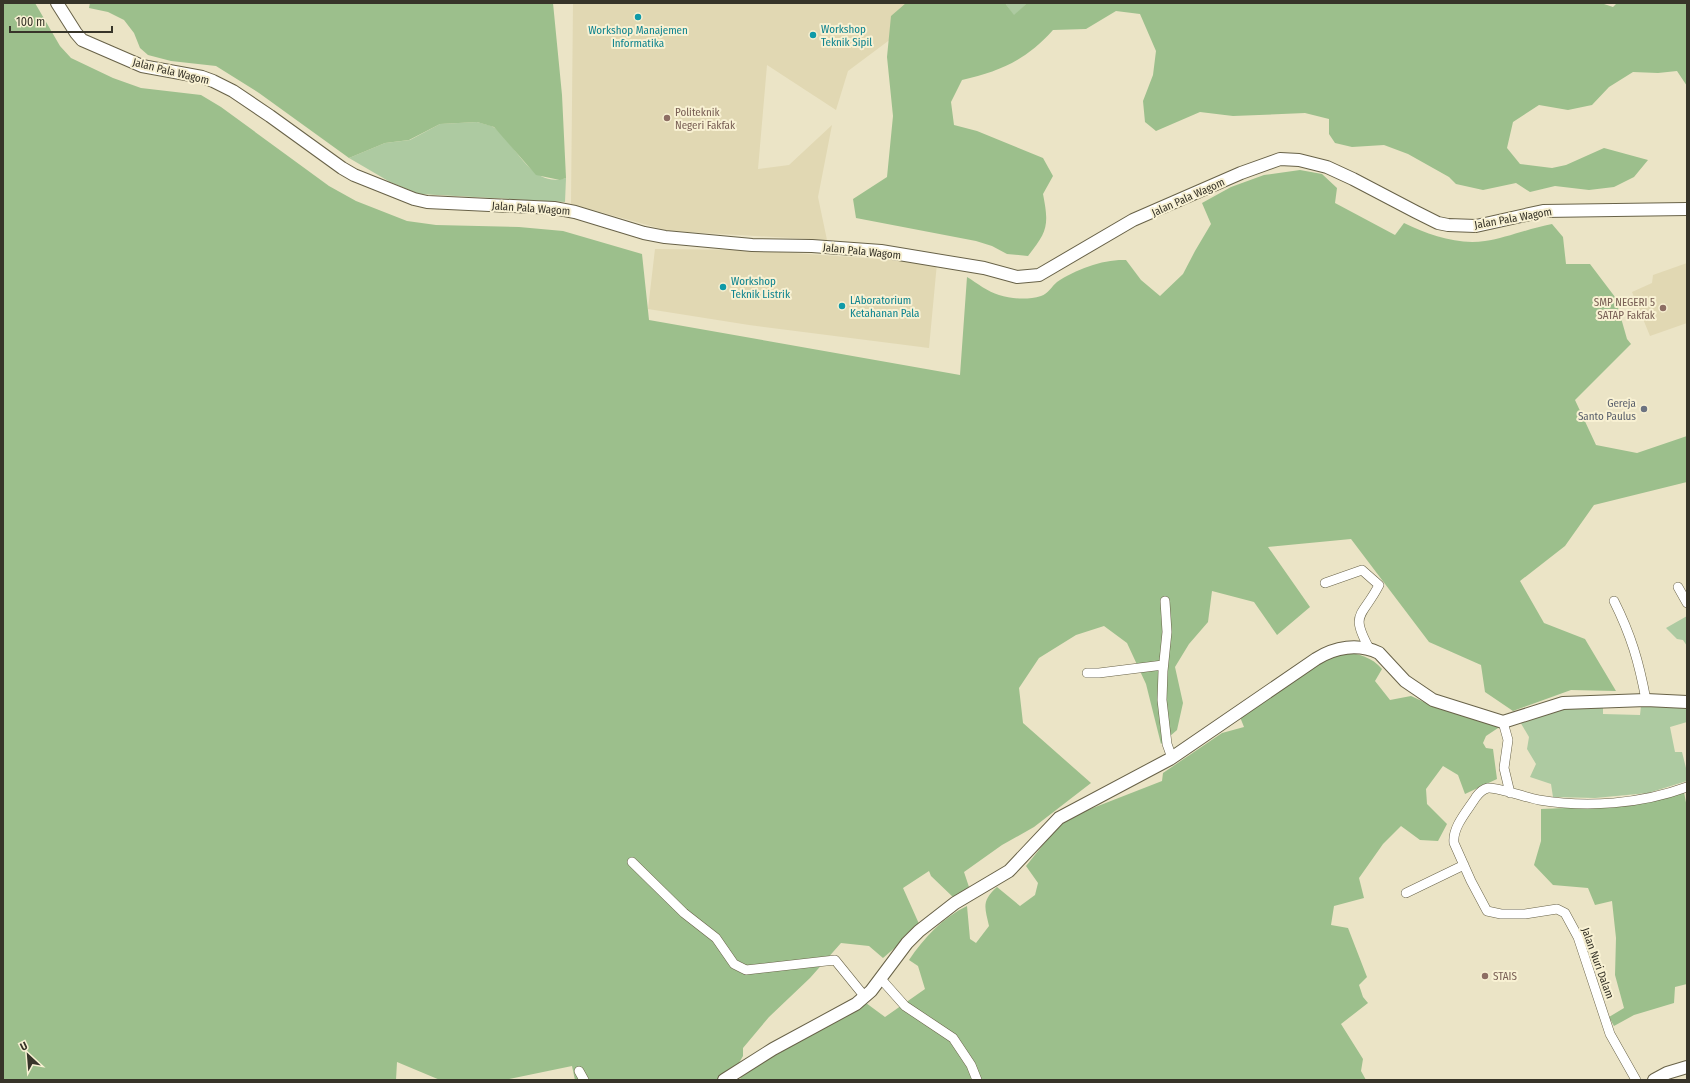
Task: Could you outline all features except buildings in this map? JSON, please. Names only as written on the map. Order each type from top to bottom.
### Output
[{"type":"main road","name":"Jalan Pala Wagom","points":[[58,3],[76,33],[82,40],[142,66],[202,76],[213,81],[233,91],[342,168],[354,175],[414,199],[437,204],[544,208],[569,211],[644,233],[691,240],[752,245],[812,246],[880,251],[984,268],[1012,277],[1034,277],[1051,269],[1133,220],[1241,173],[1280,159],[1290,159],[1327,167],[1354,179],[1421,215],[1448,225],[1476,226],[1543,212],[1687,209]]},
{"type":"main road","points":[[724,1080],[773,1049],[856,1004],[865,997],[881,979],[907,944],[920,932],[955,903],[1009,871],[1059,818],[1172,758],[1325,653],[1350,647],[1379,653],[1412,687],[1433,700],[1503,722],[1564,703],[1646,700],[1687,702]]},
{"type":"main road","points":[[1654,1080],[1667,1073],[1687,1067]]},
{"type":"street","points":[[1326,583],[1362,570],[1379,585],[1369,603],[1360,614],[1358,624],[1361,634],[1370,650]]},
{"type":"street","points":[[1683,587],[1687,603]]},
{"type":"street","points":[[1164,601],[1167,632],[1162,700],[1167,744],[1172,758]]},
{"type":"street","points":[[1614,601],[1624,620],[1638,657],[1646,700]]},
{"type":"street","points":[[1087,673],[1164,665]]},
{"type":"street","points":[[1503,722],[1508,740],[1504,768],[1510,793]]},
{"type":"street","name":"Jalan Nuri Dalam","points":[[1636,1080],[1610,1034],[1578,937],[1565,913],[1557,909],[1525,914],[1501,914],[1487,911],[1454,843],[1454,836],[1459,824],[1476,797],[1480,792],[1488,788],[1559,802],[1594,803],[1654,797],[1687,787]]},
{"type":"street","points":[[632,862],[684,914],[716,938],[734,964],[746,970],[835,960],[865,997]]},
{"type":"street","points":[[1406,893],[1464,865]]},
{"type":"street","points":[[881,979],[905,1006],[953,1038],[971,1065],[977,1080]]},
{"type":"street","points":[[579,1071],[584,1080]]},
{"type":"shaded area","name":"Politeknik Negeri Fakfak","points":[[573,3],[933,3],[927,12],[848,71],[836,110],[767,65],[758,169],[789,165],[832,125],[818,197],[827,240],[669,231],[571,204]]},
{"type":"shaded area","points":[[655,249],[750,250],[937,263],[929,348],[749,325],[648,309]]},
{"type":"shaded area","name":"SMP NEGERI 5 SATAP Fakfak","points":[[1687,263],[1687,323],[1650,336],[1632,292],[1652,283],[1653,275]]},
{"type":"green space","points":[[3,3],[35,3],[60,46],[71,58],[113,78],[141,88],[201,95],[221,107],[329,186],[356,201],[407,221],[436,225],[519,227],[563,231],[642,254],[649,320],[960,375],[967,277],[995,294],[1015,298],[1031,298],[1043,295],[1048,292],[1057,282],[1081,269],[1109,261],[1126,260],[1141,280],[1160,296],[1183,274],[1211,224],[1202,203],[1231,187],[1264,175],[1300,170],[1322,174],[1337,188],[1335,203],[1395,235],[1404,223],[1443,238],[1464,242],[1475,242],[1493,240],[1552,224],[1563,237],[1566,264],[1590,264],[1615,297],[1627,339],[1631,344],[1575,400],[1596,445],[1637,453],[1687,436],[1687,482],[1594,505],[1565,546],[1520,581],[1544,623],[1585,639],[1616,691],[1571,690],[1513,711],[1485,692],[1481,665],[1429,642],[1351,539],[1268,547],[1310,607],[1277,635],[1254,602],[1212,591],[1208,622],[1189,644],[1175,667],[1183,703],[1177,730],[1161,744],[1146,684],[1127,643],[1104,626],[1076,635],[1039,658],[1019,688],[1023,723],[1091,783],[1034,827],[1002,845],[964,872],[969,887],[955,899],[931,876],[929,871],[903,888],[920,926],[883,958],[869,946],[841,943],[810,978],[769,1017],[743,1048],[743,1056],[736,1068],[720,1080],[575,1080],[572,1066],[504,1080],[440,1080],[397,1062],[396,1080],[3,1080]]},
{"type":"green space","points":[[90,3],[553,3],[562,95],[566,178],[560,180],[536,175],[494,127],[477,122],[440,124],[409,140],[385,143],[349,158],[259,93],[216,66],[171,61],[148,55],[140,48],[134,33],[124,20],[108,12],[89,8]]},
{"type":"green space","points":[[906,3],[1005,3],[1014,15],[1027,3],[1601,3],[1613,7],[1617,3],[1687,3],[1687,86],[1677,71],[1658,73],[1633,72],[1609,87],[1592,105],[1568,110],[1539,105],[1513,122],[1507,148],[1520,164],[1552,168],[1566,165],[1604,148],[1648,160],[1634,177],[1614,187],[1589,190],[1555,186],[1530,192],[1516,183],[1483,190],[1456,184],[1449,177],[1408,154],[1384,145],[1352,147],[1335,143],[1329,134],[1329,119],[1305,113],[1233,116],[1200,112],[1156,131],[1145,122],[1143,101],[1153,75],[1156,51],[1140,14],[1116,11],[1086,29],[1053,30],[1023,57],[989,73],[962,80],[951,102],[954,125],[977,131],[1043,158],[1053,176],[1043,194],[1046,221],[1040,240],[1028,256],[1007,254],[992,246],[976,241],[856,218],[853,199],[887,177],[893,116],[887,57],[891,16]]},
{"type":"green space","points":[[1005,3],[1027,3],[1014,16]]},
{"type":"green space","points":[[477,122],[495,128],[503,135],[526,164],[534,171],[544,177],[554,180],[566,178],[565,202],[419,194],[390,182],[349,158],[385,143],[410,140],[440,124]]},
{"type":"green space","points":[[1687,616],[1687,646],[1683,640],[1677,639],[1666,628]]},
{"type":"green space","points":[[1344,652],[1370,659],[1382,669],[1375,681],[1390,700],[1411,696],[1437,708],[1501,726],[1486,736],[1483,743],[1486,748],[1493,749],[1497,779],[1465,794],[1458,775],[1443,766],[1426,789],[1427,804],[1447,824],[1438,841],[1420,840],[1401,826],[1383,844],[1359,878],[1364,898],[1334,906],[1331,925],[1348,928],[1367,977],[1359,985],[1363,997],[1368,1003],[1341,1024],[1363,1059],[1361,1071],[1366,1080],[740,1080],[741,1075],[866,1003],[885,1017],[925,989],[918,966],[909,960],[921,944],[934,929],[950,916],[967,906],[970,939],[976,943],[989,926],[986,914],[986,901],[988,896],[997,887],[1020,906],[1035,895],[1038,883],[1026,866],[1059,825],[1080,813],[1162,781],[1163,773],[1222,733],[1244,727],[1240,717],[1318,663]]},
{"type":"green space","points":[[1603,704],[1603,714],[1640,715],[1641,706],[1687,706],[1687,722],[1670,727],[1675,752],[1682,752],[1687,772],[1687,781],[1648,793],[1595,798],[1553,797],[1551,784],[1530,777],[1536,764],[1527,749],[1529,737],[1519,720],[1563,706]]},
{"type":"green space","points":[[1684,792],[1687,808],[1687,984],[1675,987],[1674,1003],[1634,1015],[1614,1026],[1609,1017],[1624,1008],[1615,975],[1616,938],[1612,901],[1595,905],[1588,888],[1553,885],[1534,865],[1541,841],[1541,809],[1588,807]]},
{"type":"place","name":"Workshop Manajemen Informatika","points":[[638,17]]},
{"type":"place","name":"Workshop Teknik Sipil","points":[[813,35]]},
{"type":"place","name":"Politeknik Negeri Fakfak","points":[[667,118]]},
{"type":"place","name":"Workshop Teknik Listrik","points":[[723,287]]},
{"type":"place","name":"LAboratorium Ketahanan Pala","points":[[842,306]]},
{"type":"place","name":"SMP NEGERI 5 SATAP Fakfak","points":[[1663,308]]},
{"type":"place","name":"Gereja Santo Paulus","points":[[1644,409]]},
{"type":"place","name":"STAIS","points":[[1485,976]]}]
